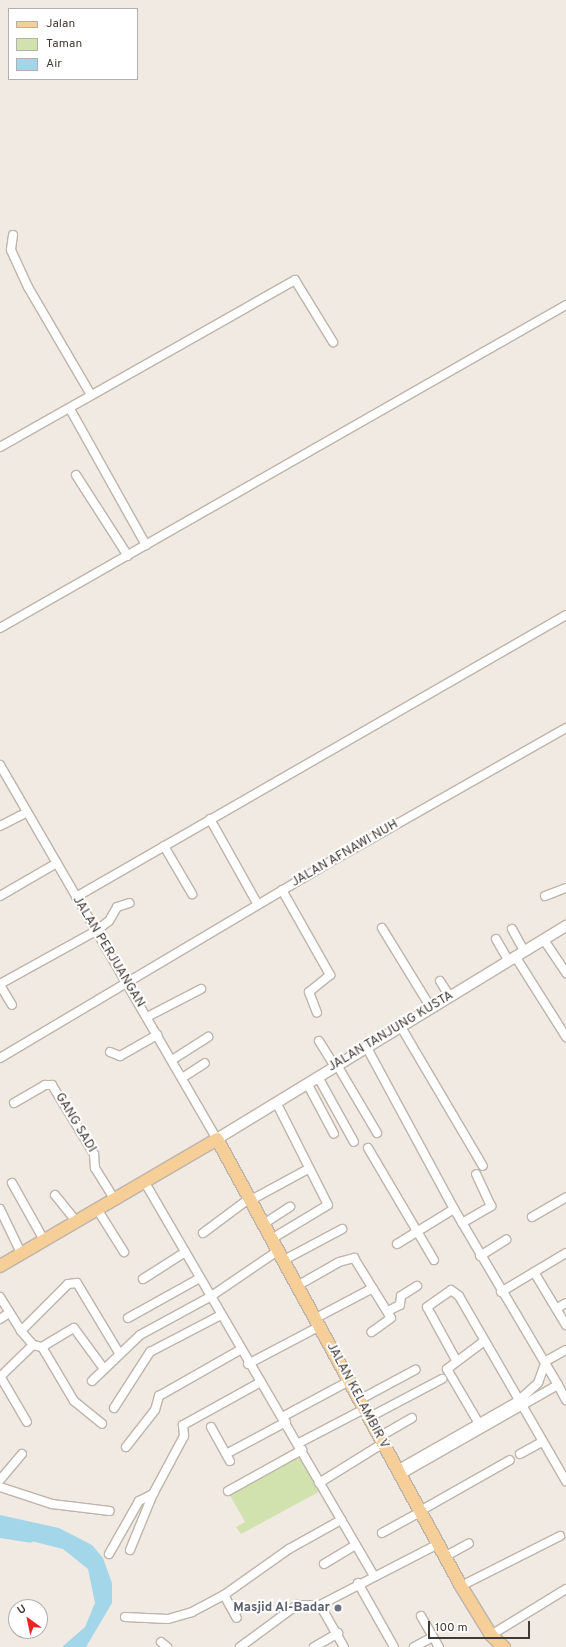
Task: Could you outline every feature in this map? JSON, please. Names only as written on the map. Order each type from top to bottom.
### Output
[{"type":"main road","points":[[1,1264],[217,1139]]},
{"type":"main road","name":"JALAN KELAMBIR V","points":[[217,1139],[265,1223],[380,1441],[446,1556],[461,1586],[496,1643]]},
{"type":"street","points":[[13,235],[11,250],[28,287],[91,395]]},
{"type":"street","points":[[0,447],[70,409],[91,395],[295,280],[333,342]]},
{"type":"street","points":[[0,628],[566,305]]},
{"type":"street","points":[[70,409],[146,545]]},
{"type":"street","points":[[76,474],[128,556]]},
{"type":"street","points":[[76,897],[566,615]]},
{"type":"street","name":"JALAN AFNAWI NUH","points":[[0,1058],[127,985],[282,890],[566,728]]},
{"type":"street","name":"JALAN PERJUANGAN","points":[[0,765],[217,1139]]},
{"type":"street","points":[[0,826],[27,812]]},
{"type":"street","points":[[210,819],[258,905]]},
{"type":"street","points":[[164,846],[192,894]]},
{"type":"street","points":[[0,896],[56,863]]},
{"type":"street","points":[[545,896],[566,888]]},
{"type":"street","points":[[282,890],[330,975],[309,992],[317,1013]]},
{"type":"street","points":[[12,1005],[0,985],[96,931],[109,921],[117,908],[129,904]]},
{"type":"street","name":"JALAN TANJUNG KUSTA","points":[[217,1139],[308,1086],[318,1077],[368,1048],[566,926]]},
{"type":"street","points":[[382,928],[431,1008]]},
{"type":"street","points":[[512,929],[516,956]]},
{"type":"street","points":[[496,939],[516,956],[566,1037]]},
{"type":"street","points":[[544,940],[566,973]]},
{"type":"street","points":[[440,981],[450,997]]},
{"type":"street","points":[[147,1017],[201,989]]},
{"type":"street","points":[[401,1027],[483,1166]]},
{"type":"street","points":[[110,1052],[120,1056],[157,1035]]},
{"type":"street","points":[[172,1060],[208,1037]]},
{"type":"street","points":[[319,1041],[377,1133]]},
{"type":"street","points":[[368,1048],[480,1256],[501,1292],[546,1362],[566,1400]]},
{"type":"street","points":[[182,1078],[205,1063]]},
{"type":"street","points":[[318,1077],[354,1142]]},
{"type":"street","name":"GANG SADI","points":[[14,1103],[45,1085],[52,1085],[94,1154],[95,1168],[114,1199]]},
{"type":"street","points":[[308,1086],[334,1134]]},
{"type":"street","points":[[273,1238],[328,1206],[308,1169],[277,1104]]},
{"type":"street","points":[[368,1148],[434,1260]]},
{"type":"street","points":[[203,1234],[251,1199],[308,1169]]},
{"type":"street","points":[[462,1223],[491,1206],[476,1174]]},
{"type":"street","points":[[144,1181],[248,1364],[285,1419],[319,1482],[373,1574]]},
{"type":"street","points":[[12,1183],[44,1240]]},
{"type":"street","points":[[55,1195],[76,1221]]},
{"type":"street","points":[[532,1216],[566,1197]]},
{"type":"street","points":[[265,1223],[290,1207]]},
{"type":"street","points":[[0,1209],[21,1253]]},
{"type":"street","points":[[97,1209],[124,1252]]},
{"type":"street","points":[[397,1244],[454,1209]]},
{"type":"street","points":[[92,1381],[119,1353],[140,1335],[281,1255],[342,1229]]},
{"type":"street","points":[[480,1256],[506,1240]]},
{"type":"street","points":[[143,1279],[184,1252]]},
{"type":"street","points":[[501,1292],[566,1253]]},
{"type":"street","points":[[297,1286],[352,1257],[388,1311],[392,1320],[372,1332]]},
{"type":"street","points":[[534,1272],[566,1324]]},
{"type":"street","points":[[128,1318],[200,1278]]},
{"type":"street","points":[[21,1331],[74,1281],[105,1324],[119,1353]]},
{"type":"street","points":[[388,1311],[400,1305],[401,1296],[417,1286]]},
{"type":"street","points":[[248,1364],[373,1288]]},
{"type":"street","points":[[456,1360],[427,1310],[437,1297],[454,1291],[566,1481]]},
{"type":"street","points":[[0,1297],[21,1331],[33,1345],[42,1347],[74,1328],[104,1369]]},
{"type":"street","points":[[557,1308],[566,1303]]},
{"type":"street","points":[[0,1320],[9,1313]]},
{"type":"street","points":[[114,1408],[150,1352],[221,1315]]},
{"type":"street","points":[[481,1427],[448,1376],[448,1366],[483,1342]]},
{"type":"street","points":[[28,1422],[0,1376],[33,1345]]},
{"type":"street","points":[[42,1347],[74,1401],[102,1424]]},
{"type":"street","points":[[126,1447],[155,1410],[159,1396],[240,1350]]},
{"type":"street","points":[[521,1404],[538,1383],[546,1362],[566,1350]]},
{"type":"street","points":[[228,1491],[363,1409],[415,1370]]},
{"type":"street","points":[[363,1409],[442,1380]]},
{"type":"street","points":[[211,1427],[228,1458],[285,1419],[349,1381]]},
{"type":"street","points":[[130,1550],[154,1494],[184,1436],[183,1425],[261,1382]]},
{"type":"street","points":[[538,1383],[547,1391]]},
{"type":"street","points":[[398,1473],[558,1385]]},
{"type":"street","points":[[319,1482],[412,1418]]},
{"type":"street","points":[[520,1454],[543,1441]]},
{"type":"street","points":[[0,1480],[22,1454]]},
{"type":"street","points":[[382,1533],[510,1460]]},
{"type":"street","points":[[0,1487],[52,1504],[110,1511]]},
{"type":"street","points":[[109,1554],[139,1501],[154,1494]]},
{"type":"street","points":[[125,1617],[176,1618],[224,1595],[266,1564],[341,1520]]},
{"type":"street","points":[[461,1586],[560,1536]]},
{"type":"street","points":[[446,1556],[469,1543]]},
{"type":"street","points":[[240,1647],[297,1605],[320,1605],[373,1574],[438,1544]]},
{"type":"street","points":[[324,1564],[356,1545]]},
{"type":"street","points":[[358,1583],[394,1647]]},
{"type":"street","points":[[496,1643],[566,1589]]},
{"type":"street","points":[[224,1595],[237,1618]]},
{"type":"street","points":[[320,1605],[338,1633],[344,1647]]},
{"type":"street","points":[[421,1616],[439,1647]]},
{"type":"street","points":[[314,1647],[338,1633]]},
{"type":"street","points":[[414,1647],[433,1637]]},
{"type":"green space","points":[[305,1450],[326,1488],[241,1534],[236,1527],[245,1522],[228,1492]]},
{"type":"water","points":[[0,1515],[59,1528],[92,1545],[103,1558],[112,1583],[112,1603],[86,1647],[62,1647],[85,1627],[95,1603],[88,1569],[63,1549],[0,1533]]},
{"type":"waterway","points":[[0,1532],[30,1537]]},
{"type":"place","name":"Masjid Al-Badar","points":[[338,1608]]}]
